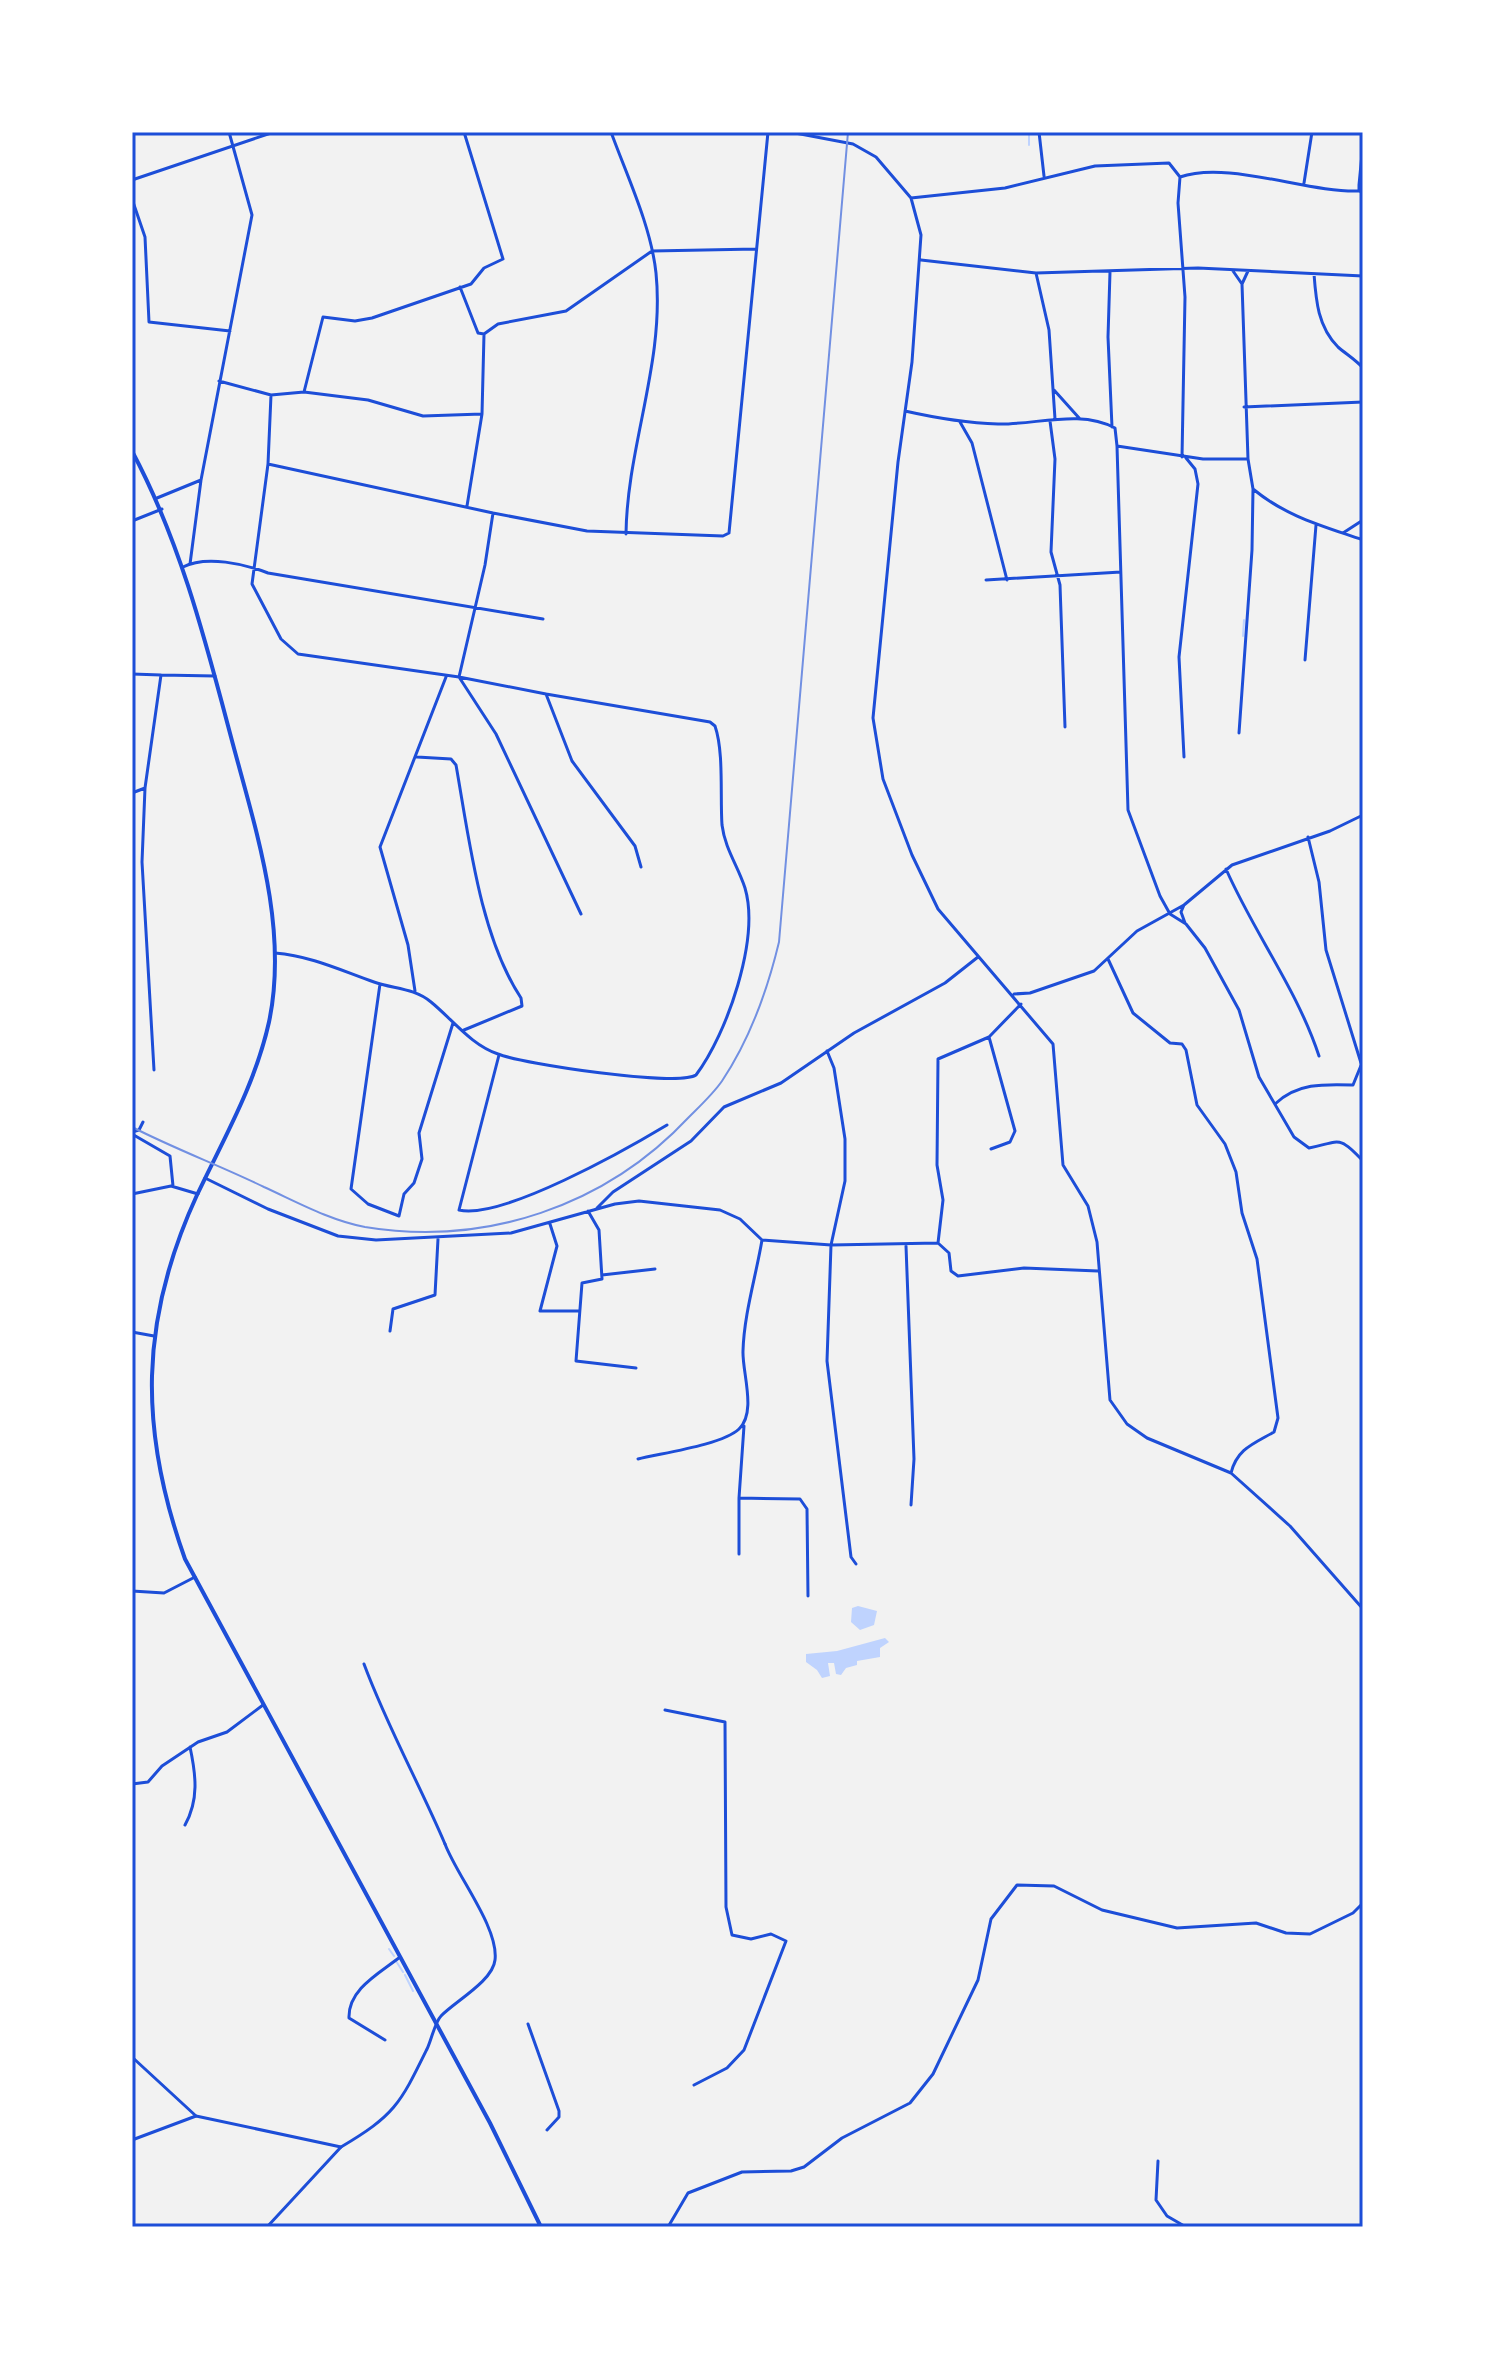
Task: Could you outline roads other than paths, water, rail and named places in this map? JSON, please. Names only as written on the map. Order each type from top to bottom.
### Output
[{"type":"main road","points":[[132,451],[162,509],[183,567],[215,676],[261,853],[275,953],[269,1018],[255,1070],[239,1114],[198,1194],[166,1277],[154,1336],[150,1398],[156,1454],[173,1524],[195,1577],[438,2028],[538,2226]]},
{"type":"street","points":[[190,564],[201,480],[252,215],[229,132]]},
{"type":"street","points":[[132,180],[274,132]]},
{"type":"street","points":[[304,392],[323,317],[355,321],[372,318],[479,279],[484,268],[503,259],[464,132]]},
{"type":"street","points":[[611,132],[652,251],[656,273],[654,363],[627,493],[626,534]]},
{"type":"street","points":[[268,464],[587,531],[723,536],[729,533],[768,132]]},
{"type":"street","points":[[790,132],[864,148],[911,198],[921,235],[921,260],[873,718],[876,753],[912,855],[951,927],[1013,994],[1053,1044],[1061,1157],[1088,1206],[1099,1271],[1110,1400],[1117,1411],[1147,1438],[1231,1473],[1290,1526],[1363,1609]]},
{"type":"street","points":[[1039,132],[1044,177]]},
{"type":"street","points":[[1304,183],[1312,132]]},
{"type":"street","points":[[1180,177],[1205,172],[1304,183],[1329,191],[1361,191],[1363,144]]},
{"type":"street","points":[[911,198],[1005,188],[1095,166],[1138,162],[1169,163],[1180,177],[1180,270],[1185,297],[1184,457],[1195,469],[1198,484],[1179,657],[1184,757]]},
{"type":"street","points":[[132,199],[145,237],[149,322],[230,331]]},
{"type":"street","points":[[467,506],[482,414],[484,334],[490,328],[512,320],[566,311],[652,251],[757,249]]},
{"type":"street","points":[[921,260],[1036,273],[1180,270],[1363,276]]},
{"type":"street","points":[[1233,271],[1242,284]]},
{"type":"street","points":[[1239,733],[1253,489],[1244,407],[1242,284],[1248,271]]},
{"type":"street","points":[[1110,272],[1108,337],[1112,427],[1117,446],[1128,810],[1149,870],[1170,914],[1185,923]]},
{"type":"street","points":[[1036,273],[1049,330],[1055,459],[1051,552],[1060,585],[1065,727]]},
{"type":"street","points":[[1314,274],[1316,303],[1329,338],[1362,365]]},
{"type":"street","points":[[460,287],[478,333],[484,334]]},
{"type":"street","points":[[219,381],[271,395],[304,392],[368,400],[423,416],[482,414]]},
{"type":"street","points":[[1052,386],[1070,412],[1080,419]]},
{"type":"street","points":[[271,395],[268,464],[253,567],[256,596],[281,639],[298,654],[459,677],[710,722],[715,726],[725,841],[748,905],[746,944],[720,1034],[706,1062],[690,1079],[557,1067],[499,1055],[453,1023],[415,991],[380,984],[317,959],[275,953]]},
{"type":"street","points":[[1244,407],[1363,402]]},
{"type":"street","points":[[905,411],[960,422],[1080,419],[1112,427]]},
{"type":"street","points":[[960,422],[972,443],[1007,580]]},
{"type":"street","points":[[1117,446],[1184,457],[1248,459]]},
{"type":"street","points":[[157,498],[201,480]]},
{"type":"street","points":[[1253,489],[1288,514],[1363,540]]},
{"type":"street","points":[[132,521],[162,509]]},
{"type":"street","points":[[493,513],[477,607],[459,677],[496,734],[581,914]]},
{"type":"street","points":[[1343,533],[1363,520]]},
{"type":"street","points":[[1305,660],[1316,525]]},
{"type":"street","points":[[183,567],[190,564],[253,567],[268,573],[543,619]]},
{"type":"street","points":[[986,580],[1121,572]]},
{"type":"street","points":[[132,674],[215,676]]},
{"type":"street","points":[[154,1070],[143,914],[145,788],[161,675]]},
{"type":"street","points":[[415,991],[408,945],[380,847],[446,677]]},
{"type":"street","points":[[546,694],[572,761],[635,846],[641,867]]},
{"type":"street","points":[[417,757],[451,759],[456,765],[470,840],[499,954],[508,978],[521,998],[522,1006],[464,1030]]},
{"type":"street","points":[[132,793],[145,788]]},
{"type":"street","points":[[1013,994],[1030,993],[1084,975],[1108,959],[1137,931],[1184,905],[1226,869],[1363,815]]},
{"type":"street","points":[[1275,1104],[1289,1090],[1323,1084],[1353,1085],[1362,1063],[1326,950],[1319,882],[1308,837]]},
{"type":"street","points":[[1226,869],[1250,919],[1307,1019],[1319,1056]]},
{"type":"street","points":[[1184,905],[1181,912],[1185,923],[1205,948],[1239,1010],[1259,1077],[1304,1147],[1337,1140],[1348,1145],[1363,1161]]},
{"type":"street","points":[[596,1209],[613,1192],[691,1141],[724,1107],[781,1083],[877,1019],[945,983],[978,957]]},
{"type":"street","points":[[1108,959],[1121,981],[1133,1013],[1170,1043],[1182,1044],[1186,1050],[1197,1105],[1225,1144],[1236,1172],[1242,1213],[1257,1259],[1264,1335],[1278,1418],[1274,1432],[1243,1449],[1234,1459],[1231,1473]]},
{"type":"street","points":[[380,984],[351,1189],[368,1204],[399,1216],[404,1194],[414,1183],[422,1159],[419,1133],[453,1023]]},
{"type":"street","points":[[938,1243],[943,1200],[937,1165],[938,1059],[989,1037],[1021,1004]]},
{"type":"street","points":[[989,1037],[1015,1131],[1010,1142],[991,1149]]},
{"type":"street","points":[[827,1051],[834,1068],[845,1139],[845,1181],[831,1245],[827,1361],[851,1557],[856,1564]]},
{"type":"street","points":[[499,1055],[459,1210],[472,1213],[546,1188],[667,1125]]},
{"type":"street","points":[[132,1133],[139,1130],[143,1122]]},
{"type":"street","points":[[132,1133],[170,1156],[173,1186]]},
{"type":"street","points":[[205,1178],[268,1209],[338,1236],[393,1241],[511,1233],[588,1211],[639,1201],[720,1210],[740,1219],[762,1240],[831,1245],[906,1246],[938,1243],[949,1253],[951,1271],[958,1276],[1024,1268],[1099,1271]]},
{"type":"street","points":[[132,1194],[173,1186],[198,1194]]},
{"type":"street","points":[[588,1211],[599,1230],[602,1275],[598,1282],[582,1283],[576,1361],[636,1368]]},
{"type":"street","points":[[549,1223],[557,1246],[540,1311],[579,1311]]},
{"type":"street","points":[[390,1331],[393,1309],[435,1295],[438,1239]]},
{"type":"street","points":[[739,1554],[739,1498],[747,1408],[743,1350],[762,1240]]},
{"type":"street","points":[[906,1246],[914,1459],[911,1505]]},
{"type":"street","points":[[602,1275],[655,1269]]},
{"type":"street","points":[[132,1332],[154,1336]]},
{"type":"street","points":[[638,1459],[718,1439],[738,1431],[744,1422]]},
{"type":"street","points":[[739,1498],[800,1499],[807,1509],[808,1596]]},
{"type":"street","points":[[132,1591],[164,1593],[195,1577]]},
{"type":"street","points":[[267,2227],[341,2147],[391,2113],[438,2028],[440,2016],[472,1991],[493,1968],[496,1959],[479,1906],[462,1882],[417,1778],[391,1734],[364,1664]]},
{"type":"street","points":[[132,1784],[148,1782],[162,1766],[190,1747],[215,1739],[263,1705]]},
{"type":"street","points":[[665,1710],[725,1722],[726,1907],[732,1935],[751,1939],[771,1934],[786,1941],[744,2050],[727,2068],[694,2085]]},
{"type":"street","points":[[185,1825],[193,1809],[195,1786],[190,1747]]},
{"type":"street","points":[[668,2227],[688,2193],[742,2172],[791,2171],[804,2167],[842,2138],[910,2103],[933,2074],[978,1980],[991,1919],[1017,1885],[1054,1886],[1102,1910],[1177,1928],[1256,1923],[1286,1933],[1310,1934],[1353,1913],[1363,1903]]},
{"type":"street","points":[[385,2040],[349,2018],[349,2008],[354,1994],[400,1957]]},
{"type":"street","points":[[528,2024],[559,2111],[559,2117],[547,2130]]},
{"type":"street","points":[[132,2057],[196,2116],[341,2147]]},
{"type":"street","points":[[132,2140],[196,2116]]},
{"type":"street","points":[[1158,2161],[1156,2200],[1167,2216],[1186,2227]]},
{"type":"water","points":[[858,1606],[877,1611],[874,1625],[860,1630],[851,1622],[852,1608]]},
{"type":"water","points":[[885,1638],[889,1642],[880,1648],[880,1657],[857,1661],[857,1665],[846,1668],[841,1675],[836,1674],[834,1663],[828,1663],[830,1676],[822,1678],[806,1662],[806,1654],[837,1651]]},
{"type":"waterway","points":[[1029,132],[1029,145]]},
{"type":"waterway","points":[[1243,636],[1244,620]]},
{"type":"waterway","points":[[389,1949],[394,1956]]},
{"type":"waterway","points":[[396,1961],[403,1972]]},
{"type":"waterway","points":[[405,1975],[413,1991]]},
{"type":"railway","points":[[132,1127],[339,1220],[365,1227],[410,1232],[455,1231],[541,1213],[582,1196],[620,1175],[656,1148],[715,1091],[741,1049],[769,979],[779,942],[848,132]]}]
